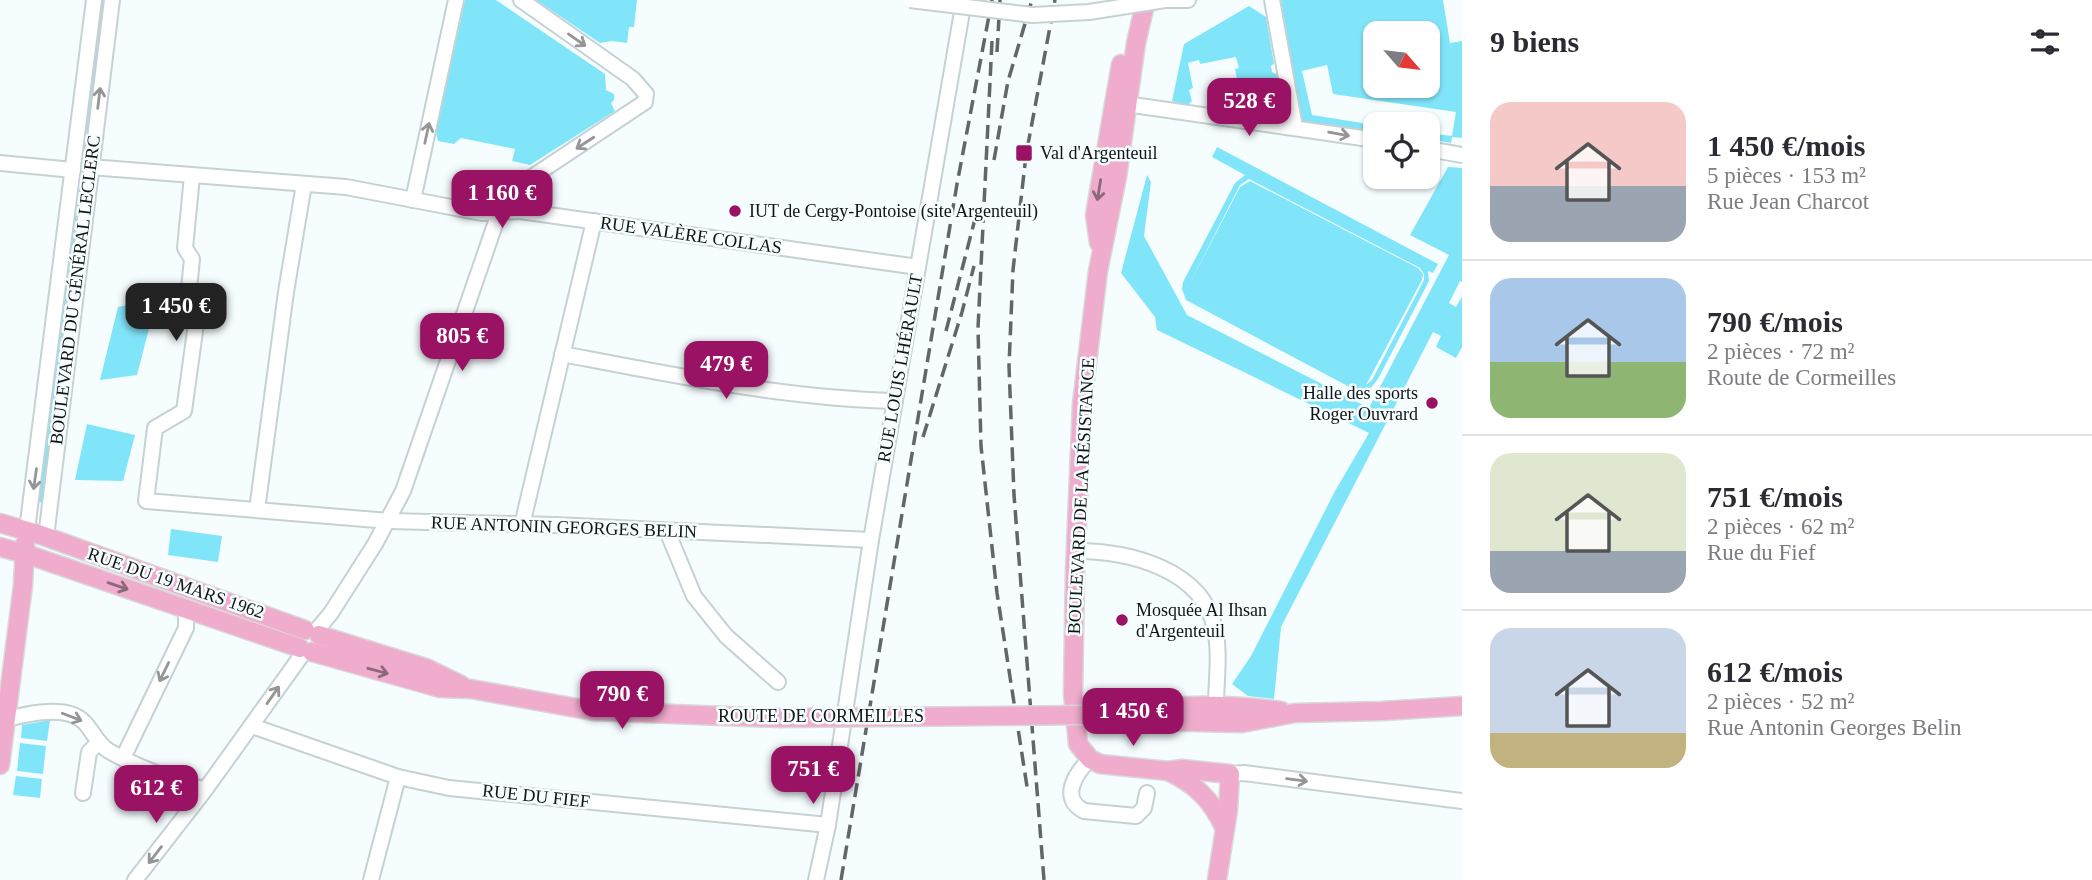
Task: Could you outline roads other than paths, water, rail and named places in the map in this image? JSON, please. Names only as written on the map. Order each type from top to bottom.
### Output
[{"type":"main road","name":"BOULEVARD DE LA RÉSISTANCE","points":[[1090,759],[1078,744],[1073,694],[1082,404],[1101,257],[1144,0]]},
{"type":"main road","name":"BOULEVARD DE LA RÉSISTANCE","points":[[1101,257],[1095,215],[1114,100],[1127,33],[1144,0]]},
{"type":"main road","name":"RUE DU 19 MARS 1962","points":[[0,523],[27,530],[313,632],[426,667],[471,689]]},
{"type":"main road","name":"BOULEVARD DU GÉNÉRAL LECLERC","points":[[27,530],[38,558]]},
{"type":"main road","name":"BOULEVARD DU GÉNÉRAL LECLERC","points":[[0,765],[3,720],[24,573],[43,550],[46,537]]},
{"type":"main road","name":"RUE DU 19 MARS 1962","points":[[0,547],[306,651],[440,688],[471,689]]},
{"type":"main road","points":[[306,651],[298,638],[313,632]]},
{"type":"main road","name":"ROUTE DE CORMEILLES","points":[[471,689],[593,711],[780,718],[1089,715],[1216,704],[1295,713]]},
{"type":"main road","name":"ROUTE DE CORMEILLES","points":[[1089,715],[1148,721],[1242,723],[1295,713],[1462,706]]},
{"type":"main road","points":[[1090,759],[1100,764],[1230,774],[1228,810],[1217,880]]},
{"type":"main road","points":[[1168,771],[1194,786],[1208,798],[1224,827]]},
{"type":"street","name":"BOULEVARD DU GÉNÉRAL LECLERC","points":[[27,530],[94,0]]},
{"type":"street","name":"BOULEVARD DU GÉNÉRAL LECLERC","points":[[46,537],[112,0]]},
{"type":"street","points":[[412,200],[456,0]]},
{"type":"street","points":[[313,632],[331,613],[389,521],[403,491],[499,213],[532,177],[643,106],[646,94],[633,79],[521,0]]},
{"type":"street","points":[[910,0],[1032,15],[1088,12],[1129,8],[1165,0],[1188,0]]},
{"type":"street","name":"RUE LOUIS LHÉRAULT","points":[[816,880],[828,825],[871,540],[964,0]]},
{"type":"street","points":[[1272,0],[1295,127]]},
{"type":"street","points":[[1126,104],[1363,138]]},
{"type":"street","points":[[1440,151],[1462,155]]},
{"type":"street","points":[[0,163],[73,170]]},
{"type":"street","name":"RUE VALÈRE COLLAS","points":[[90,167],[346,187],[482,213],[520,211],[918,267]]},
{"type":"street","name":"RUE ANTONIN GEORGES BELIN","points":[[192,176],[185,247],[192,259],[188,299],[196,324],[184,411],[155,428],[146,501],[389,521],[871,540]]},
{"type":"street","points":[[257,510],[286,292],[304,184]]},
{"type":"street","points":[[522,526],[593,221]]},
{"type":"street","points":[[562,354],[685,377],[781,391],[895,401]]},
{"type":"street","points":[[667,531],[694,596],[726,636],[778,682]]},
{"type":"street","points":[[1076,551],[1119,555],[1163,568],[1185,580],[1195,591],[1210,613],[1215,627],[1218,654],[1217,723]]},
{"type":"street","points":[[123,758],[186,628],[186,609]]},
{"type":"street","points":[[135,880],[205,790],[306,651]]},
{"type":"street","points":[[3,720],[51,711],[71,714],[84,722],[107,750],[157,774],[205,790]]},
{"type":"street","name":"RUE DU FIEF","points":[[252,726],[398,777],[449,788],[828,825]]},
{"type":"street","points":[[83,793],[89,752],[99,743]]},
{"type":"street","points":[[1090,759],[1074,776],[1072,783],[1073,802],[1084,811],[1136,816],[1144,808],[1147,793]]},
{"type":"street","points":[[1230,774],[1244,773],[1462,801]]},
{"type":"street","points":[[371,880],[398,777]]},
{"type":"railway","points":[[841,880],[957,184],[992,0]]},
{"type":"railway","points":[[997,52],[1000,0]]},
{"type":"railway","points":[[994,160],[1008,81],[1032,0]]},
{"type":"railway","points":[[1044,880],[1014,495],[1009,366],[1013,270],[1026,155],[1055,0]]},
{"type":"railway","points":[[992,41],[978,328],[981,446],[997,593],[1028,793]]},
{"type":"railway","points":[[946,331],[975,219]]},
{"type":"railway","points":[[923,437],[974,266]]},
{"type":"place","name":"Val d'Argenteuil","points":[[1024,153]]},
{"type":"place","name":"IUT de Cergy-Pontoise (site Argenteuil)","points":[[735,211]]},
{"type":"place","name":"Halle des sports Roger Ouvrard","points":[[1432,403]]},
{"type":"place","name":"Mosquée Al Ihsan d'Argenteuil","points":[[1122,620]]}]
